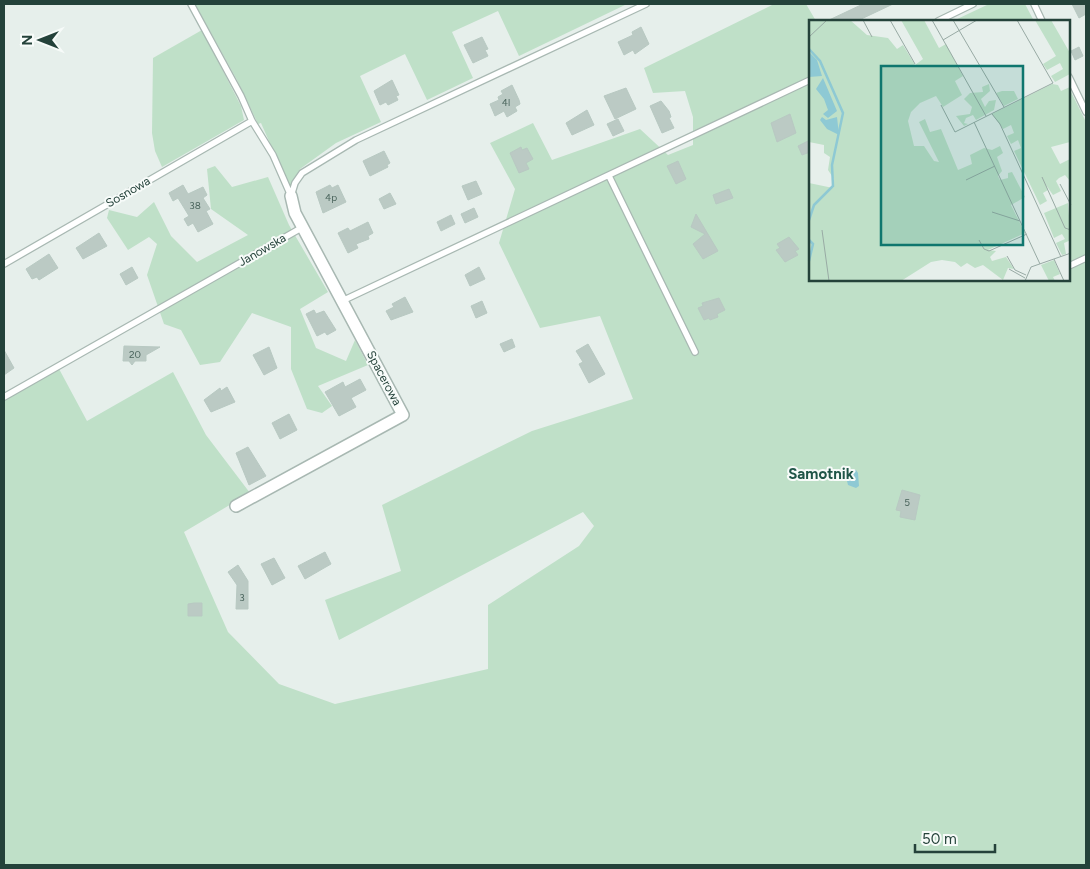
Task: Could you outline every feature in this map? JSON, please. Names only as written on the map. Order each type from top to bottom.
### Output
[{"type":"street","points":[[291,196],[295,213],[303,227]]},
{"type":"street","name":"Spacerowa","points":[[236,506],[403,415],[303,227]]},
{"type":"lane","points":[[191,4],[241,96],[252,121],[273,155],[291,196]]},
{"type":"lane","points":[[291,196],[295,183],[302,173],[356,140],[646,4]]},
{"type":"lane","points":[[948,18],[973,4]]},
{"type":"lane","points":[[1034,4],[1042,20]]},
{"type":"lane","points":[[1070,79],[1086,112]]},
{"type":"lane","points":[[342,301],[809,80]]},
{"type":"lane","name":"Sosnowa","points":[[4,264],[252,121]]},
{"type":"lane","points":[[609,176],[695,352]]},
{"type":"lane","name":"Janowska","points":[[4,397],[303,227]]},
{"type":"lane","points":[[1070,266],[1086,258]]},
{"type":"green space","points":[[195,4],[627,4],[519,56],[498,11],[452,32],[473,78],[427,100],[405,54],[360,76],[381,122],[336,143],[300,169],[290,189],[261,123],[258,124],[237,80]]},
{"type":"green space","points":[[774,4],[806,4],[815,20],[809,20],[809,281],[1070,281],[1070,90],[1086,122],[1086,865],[4,865],[4,397],[58,367],[87,421],[173,372],[206,435],[250,493],[184,532],[228,632],[279,684],[335,704],[488,669],[488,605],[579,546],[594,526],[583,512],[339,640],[325,600],[401,571],[382,505],[532,431],[633,399],[600,316],[540,328],[499,243],[515,189],[490,143],[533,123],[552,160],[640,129],[668,155],[693,145],[693,117],[685,91],[653,93],[644,68]]},
{"type":"green space","points":[[989,4],[1025,4],[1033,20],[955,20]]},
{"type":"green space","points":[[202,30],[241,106],[244,120],[162,167],[155,151],[152,133],[153,58]]},
{"type":"green space","points":[[215,166],[232,187],[268,177],[289,225],[328,292],[300,309],[316,348],[346,361],[355,340],[368,365],[318,386],[332,406],[322,413],[307,409],[291,369],[291,327],[252,313],[220,362],[200,365],[181,330],[164,324],[147,275],[157,244],[149,237],[128,250],[107,218],[109,210],[137,217],[154,202],[171,236],[197,262],[248,235],[211,209],[207,169]]},
{"type":"water","points":[[849,470],[856,470],[858,473],[859,486],[856,488],[848,485],[846,477]]},
{"type":"building","points":[[863,4],[893,4],[859,20],[829,20]]},
{"type":"building","points":[[1072,4],[1086,4],[1086,14],[1079,18]]},
{"type":"building","points":[[641,27],[649,44],[635,54],[633,50],[624,55],[618,42],[633,35],[632,32]]},
{"type":"building","points":[[482,37],[488,49],[485,50],[488,56],[473,63],[464,45]]},
{"type":"building","points":[[1079,47],[1083,56],[1075,60],[1071,51]]},
{"type":"building","points":[[392,80],[399,95],[396,96],[398,100],[388,105],[386,102],[380,105],[374,91]]},
{"type":"building","points":[[512,85],[520,104],[515,107],[517,111],[507,117],[504,111],[495,116],[490,104],[499,100],[498,97],[503,94],[501,91]]},
{"type":"building","points":[[626,88],[636,109],[615,119],[604,96]]},
{"type":"building","points":[[661,101],[669,111],[671,117],[669,118],[674,128],[662,133],[650,106]]},
{"type":"building","points":[[587,110],[594,125],[572,135],[566,123]]},
{"type":"building","points":[[790,114],[796,133],[777,142],[771,123]]},
{"type":"building","points":[[618,119],[624,131],[613,136],[607,124]]},
{"type":"building","points":[[809,140],[809,152],[802,155],[798,146]]},
{"type":"building","points":[[521,147],[522,150],[527,148],[533,159],[526,163],[529,169],[519,173],[510,153]]},
{"type":"building","points":[[384,151],[390,163],[387,165],[388,167],[370,176],[363,161]]},
{"type":"building","points":[[678,161],[686,179],[676,184],[667,166]]},
{"type":"building","points":[[476,181],[482,194],[468,200],[462,186]]},
{"type":"building","points":[[183,185],[188,194],[203,187],[207,195],[203,198],[210,209],[206,211],[213,224],[198,232],[193,223],[188,226],[184,219],[189,216],[178,198],[173,201],[169,193]]},
{"type":"building","points":[[330,185],[332,188],[338,185],[346,202],[323,213],[316,192]]},
{"type":"building","points":[[729,189],[733,198],[716,204],[713,195]]},
{"type":"building","points":[[390,193],[396,204],[384,209],[379,199]]},
{"type":"building","points":[[474,208],[478,217],[465,223],[461,214]]},
{"type":"building","points":[[696,214],[718,251],[703,259],[693,244],[705,234],[691,227]]},
{"type":"building","points":[[451,215],[455,224],[441,231],[437,222]]},
{"type":"building","points":[[368,222],[373,233],[368,236],[369,239],[356,244],[358,248],[348,253],[338,233],[348,228],[350,231]]},
{"type":"building","points":[[99,233],[107,246],[83,259],[76,248]]},
{"type":"building","points":[[789,237],[799,249],[795,251],[798,255],[785,262],[776,250],[780,248],[777,244]]},
{"type":"building","points":[[49,254],[58,268],[39,280],[37,277],[32,279],[26,269]]},
{"type":"building","points":[[132,267],[138,278],[126,285],[120,274]]},
{"type":"building","points":[[479,267],[485,279],[470,286],[465,275]]},
{"type":"building","points":[[405,297],[413,312],[391,320],[386,311],[394,307],[392,304]]},
{"type":"building","points":[[719,298],[725,310],[717,314],[718,317],[704,320],[698,308],[703,306],[702,303]]},
{"type":"building","points":[[482,301],[487,313],[476,318],[471,306]]},
{"type":"building","points":[[314,310],[316,314],[324,311],[336,330],[327,335],[325,332],[317,336],[306,314]]},
{"type":"building","points":[[512,339],[515,347],[504,352],[500,344]]},
{"type":"building","points":[[588,344],[605,374],[589,383],[579,364],[583,362],[576,351]]},
{"type":"building","points":[[124,346],[160,347],[146,355],[146,361],[135,361],[132,365],[129,361],[123,361]]},
{"type":"building","points":[[269,347],[277,368],[264,375],[253,355]]},
{"type":"building","points":[[4,350],[14,368],[4,375]]},
{"type":"building","points":[[360,379],[366,390],[351,398],[356,407],[339,416],[325,392],[343,382],[345,387]]},
{"type":"building","points":[[227,387],[235,402],[211,412],[204,400],[220,388],[221,391]]},
{"type":"building","points":[[289,414],[297,430],[280,439],[272,423]]},
{"type":"building","points":[[248,447],[266,476],[249,485],[236,453]]},
{"type":"building","points":[[902,490],[920,495],[915,520],[900,517],[901,511],[896,510]]},
{"type":"building","points":[[325,552],[331,564],[305,579],[298,566]]},
{"type":"building","points":[[274,558],[285,578],[272,585],[261,564]]},
{"type":"building","points":[[238,565],[248,581],[248,609],[236,609],[237,585],[228,572]]},
{"type":"building","points":[[202,603],[202,616],[188,616],[188,604]]},
{"type":"district","name":"Samotnik","points":[[821,474]]}]
